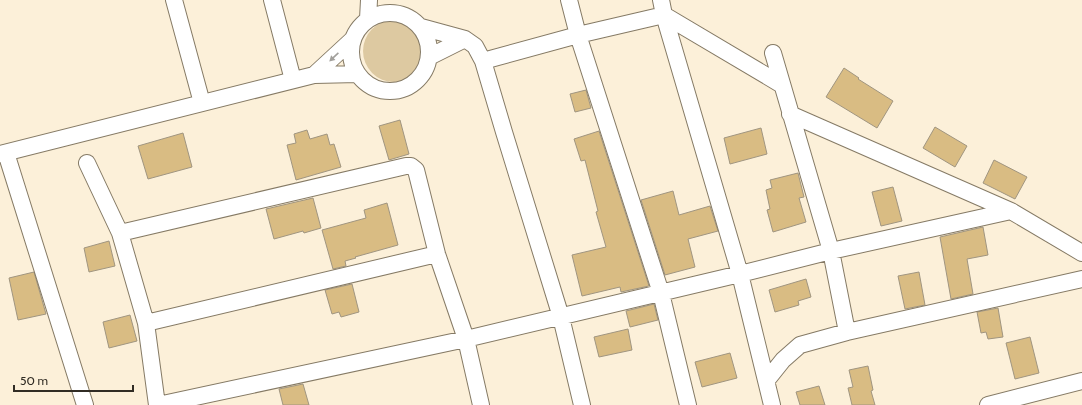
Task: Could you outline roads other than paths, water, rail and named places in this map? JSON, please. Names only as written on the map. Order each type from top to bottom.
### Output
[{"type":"street","points":[[174,0],[202,103]]},
{"type":"street","points":[[272,0],[293,80]]},
{"type":"street","points":[[368,19],[369,0]]},
{"type":"street","points":[[569,0],[578,35],[662,292],[688,405]]},
{"type":"street","points":[[393,6],[421,27],[426,36],[429,47],[429,58],[428,65],[421,77],[409,87],[401,90],[384,91],[365,83],[352,63],[351,51],[356,31],[368,19],[393,6]]},
{"type":"street","points":[[483,61],[578,35],[662,8]]},
{"type":"street","points":[[662,8],[782,85]]},
{"type":"street","points":[[662,8],[698,136],[740,274],[772,405]]},
{"type":"street","points":[[421,27],[465,39],[475,46],[483,61],[561,317],[582,405]]},
{"type":"street","points":[[314,75],[353,39]]},
{"type":"street","points":[[429,58],[465,39]]},
{"type":"street","points":[[773,53],[831,251],[847,332]]},
{"type":"street","points":[[85,405],[3,153],[314,75],[358,74]]},
{"type":"street","points":[[790,114],[1011,211],[1082,253]]},
{"type":"street","points":[[87,163],[120,233],[146,324],[158,405],[466,339],[831,251],[1011,211]]},
{"type":"street","points":[[120,233],[411,166],[416,170],[437,254],[466,339],[481,405]]},
{"type":"street","points":[[146,324],[437,254]]},
{"type":"street","points":[[767,380],[782,360],[800,345],[847,332],[1082,279]]},
{"type":"street","points":[[988,405],[1082,381]]}]
